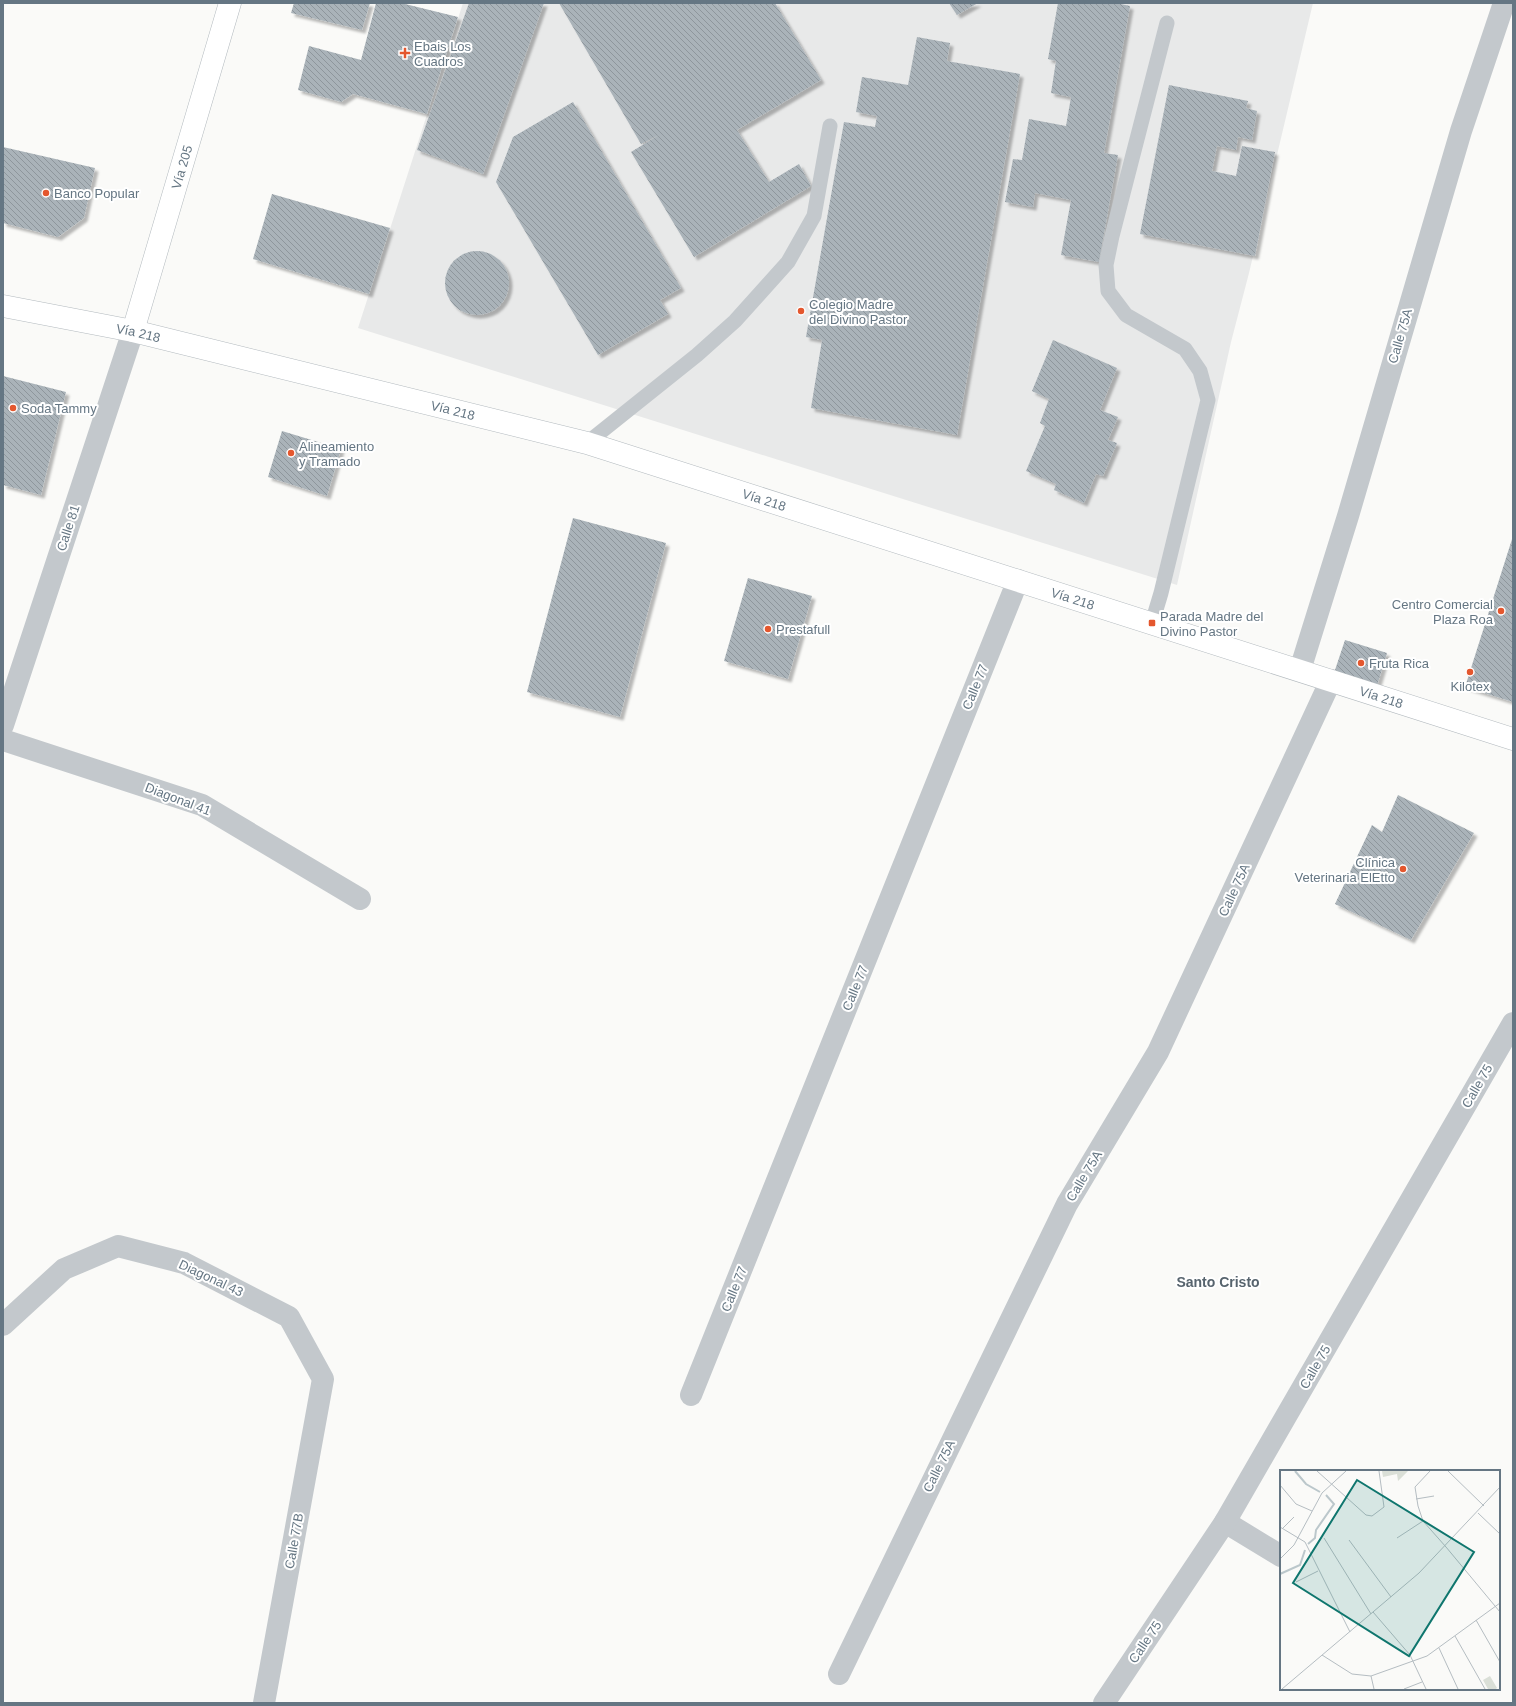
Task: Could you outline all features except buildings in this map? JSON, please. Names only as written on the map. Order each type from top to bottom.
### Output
[{"type":"main road","name":"Vía 205","points":[[133,331],[230,3]]},
{"type":"main road","name":"Vía 218","points":[[3,306],[133,331],[587,443],[1513,739]]},
{"type":"street","name":"Calle 75A","points":[[1300,670],[1348,516],[1461,131],[1504,3]]},
{"type":"street","name":"Calle 81","points":[[3,725],[133,331]]},
{"type":"street","name":"Calle 77","points":[[691,1395],[1018,580]]},
{"type":"street","name":"Calle 75A","points":[[838,1674],[1067,1204],[1158,1052],[1331,680]]},
{"type":"street","name":"Diagonal 41","points":[[3,740],[202,806],[360,899]]},
{"type":"street","name":"Calle 75","points":[[1104,1703],[1226,1522],[1513,1023]]},
{"type":"street","name":"Diagonal 43","points":[[3,1325],[64,1269],[118,1246],[184,1263],[289,1317],[323,1379]]},
{"type":"street","name":"Calle 77B","points":[[264,1703],[323,1379]]},
{"type":"street","points":[[1226,1522],[1280,1555]]},
{"type":"lane","points":[[1152,623],[1161,593],[1208,400],[1200,371],[1185,349],[1126,314],[1108,291],[1106,265],[1114,228],[1167,23]]},
{"type":"lane","points":[[587,443],[697,355],[730,326],[788,262],[814,216],[830,126]]},
{"type":"shaded area","name":"Colegio Madre del Divino Pastor","points":[[463,3],[1313,3],[1249,273],[1231,342],[1177,585],[358,328]]},
{"type":"place","name":"Ebais Los Cuadros","points":[[405,53]]},
{"type":"place","name":"Banco Popular","points":[[46,193]]},
{"type":"place","name":"Colegio Madre del Divino Pastor","points":[[801,311]]},
{"type":"place","name":"Soda Tammy","points":[[13,408]]},
{"type":"place","name":"Alineamiento y Tramado","points":[[291,453]]},
{"type":"place","name":"Centro Comercial Plaza Roa","points":[[1501,611]]},
{"type":"place","name":"Parada Madre del Divino Pastor","points":[[1152,623]]},
{"type":"place","name":"Prestafull","points":[[768,629]]},
{"type":"place","name":"Fruta Rica","points":[[1361,663]]},
{"type":"place","name":"Kilotex","points":[[1470,672]]},
{"type":"place","name":"Clínica Veterinaria ElEtto","points":[[1403,869]]},
{"type":"district","name":"Santo Cristo","points":[[1218,1282]]}]
